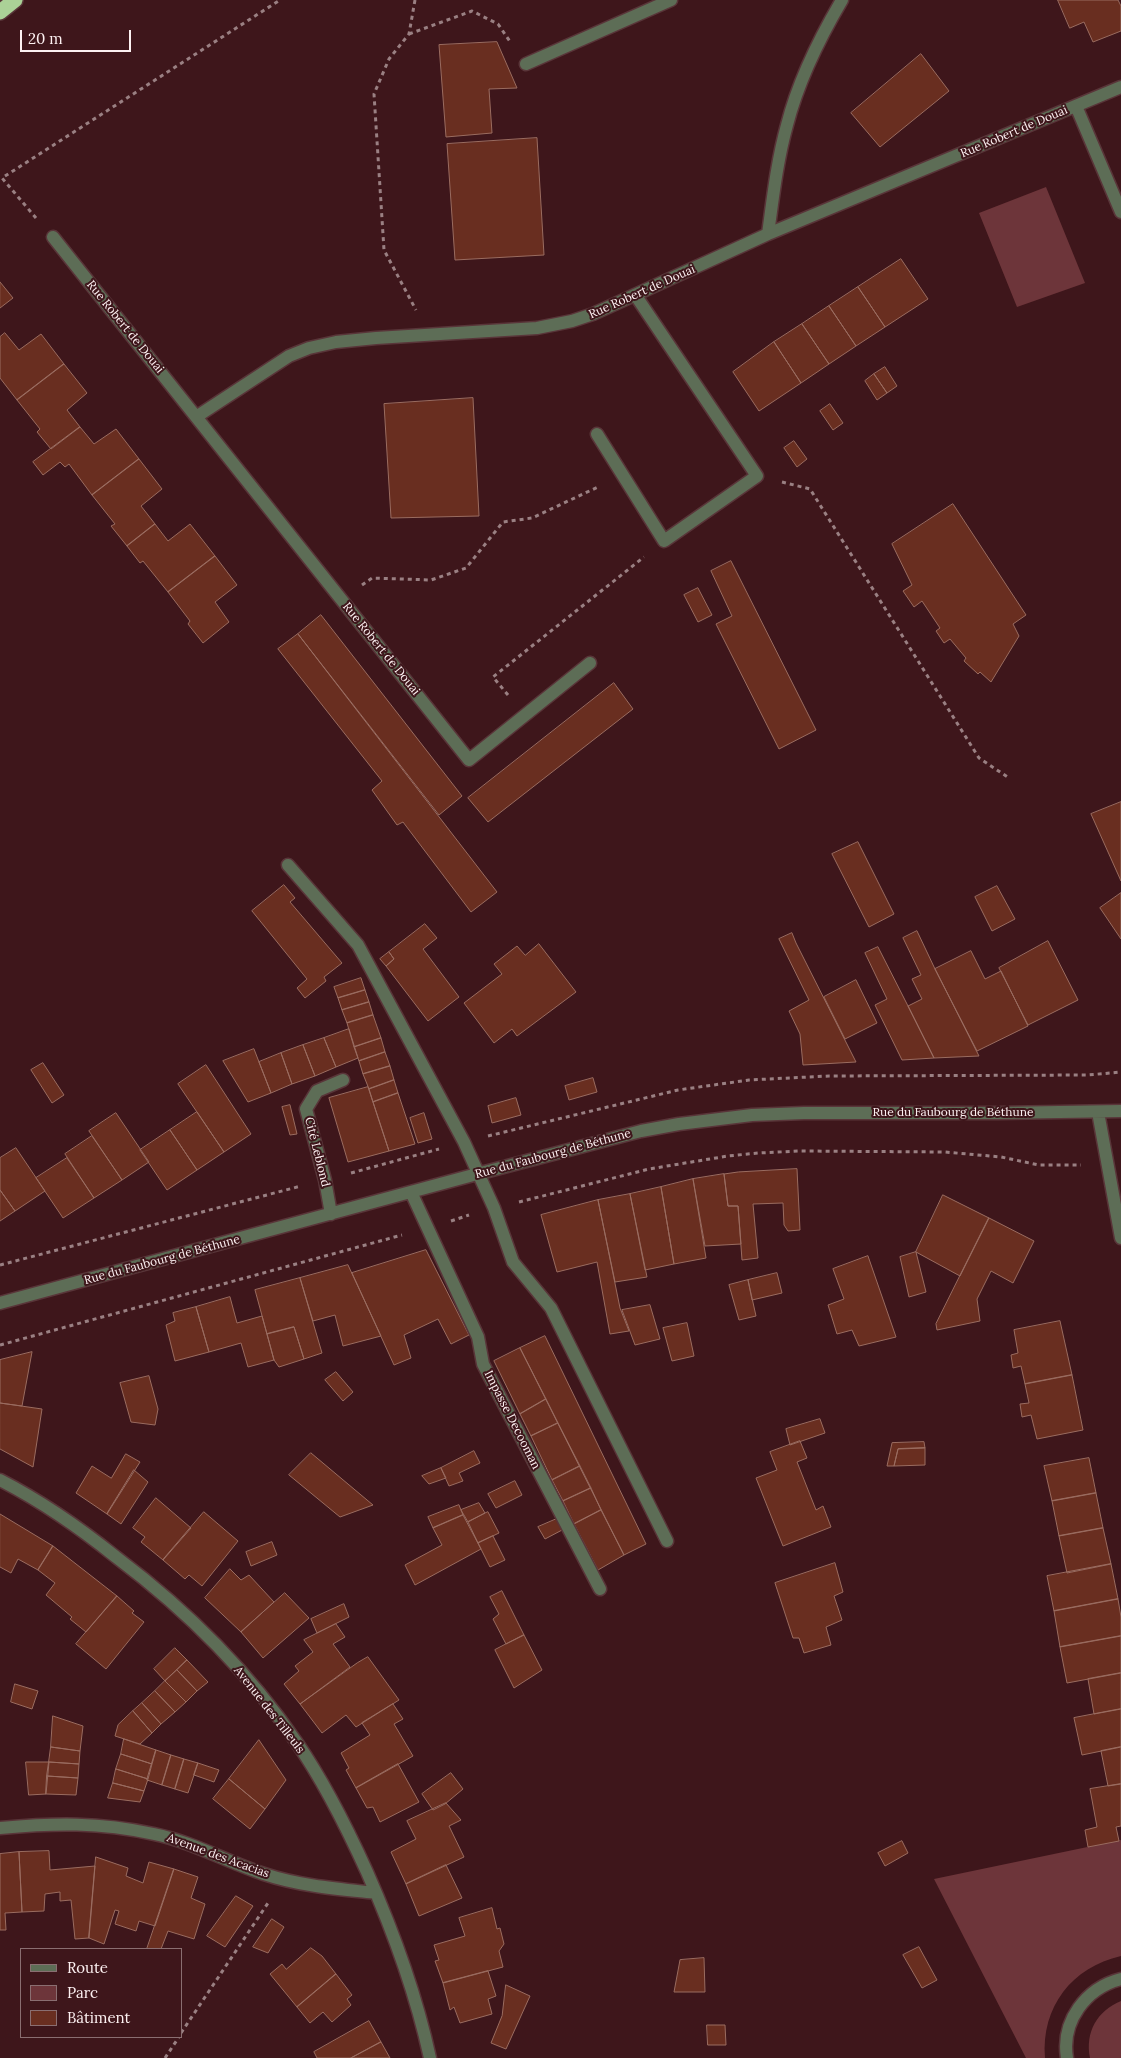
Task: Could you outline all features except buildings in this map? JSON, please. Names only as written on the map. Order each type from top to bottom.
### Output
[{"type":"highway","points":[[0,12],[16,0]]},
{"type":"street","points":[[526,64],[671,0]]},
{"type":"street","points":[[768,234],[776,173],[787,124],[805,75],[842,0]]},
{"type":"street","name":"Rue Robert de Douai","points":[[196,417],[289,356],[310,348],[336,342],[537,328],[593,314],[636,296],[768,234],[1121,87]]},
{"type":"street","name":"Rue Robert de Douai","points":[[1076,106],[1121,212]]},
{"type":"street","name":"Rue Robert de Douai","points":[[53,237],[469,760],[590,663]]},
{"type":"street","points":[[598,434],[664,541],[757,476],[636,296]]},
{"type":"street","points":[[288,865],[358,945],[464,1142],[494,1208],[513,1262],[551,1308],[667,1541]]},
{"type":"street","name":"Cité Leblond","points":[[331,1214],[325,1180],[306,1109],[317,1091],[344,1080]]},
{"type":"street","name":"Rue du Faubourg de Béthune","points":[[0,1303],[641,1131],[717,1118],[804,1112],[998,1114],[1121,1111]]},
{"type":"street","points":[[1098,1112],[1121,1238]]},
{"type":"street","name":"Impasse Decooman","points":[[411,1192],[478,1337],[483,1364],[600,1589]]},
{"type":"street","name":"Avenue des Tilleuls","points":[[0,1480],[62,1517],[141,1575],[196,1625],[249,1680],[298,1743],[352,1839],[376,1894],[404,1963],[430,2058]]},
{"type":"street","name":"Avenue des Acacias","points":[[0,1828],[63,1823],[124,1828],[180,1840],[264,1874],[284,1880],[376,1894]]},
{"type":"street","points":[[1067,2058],[1066,2050],[1069,2028],[1078,2008],[1093,1992],[1121,1979]]},
{"type":"path","points":[[53,237],[1,178],[280,0]]},
{"type":"path","points":[[414,0],[409,34],[389,59],[374,94],[384,250],[429,335]]},
{"type":"path","points":[[409,34],[472,10],[498,24],[526,64]]},
{"type":"path","points":[[341,598],[372,578],[431,580],[466,568],[503,522],[532,518],[624,476]]},
{"type":"path","points":[[757,476],[810,489],[979,758],[1009,778]]},
{"type":"path","points":[[525,716],[493,677],[664,541]]},
{"type":"path","points":[[0,1345],[494,1208],[649,1169],[687,1162],[748,1154],[800,1151],[945,1152],[1000,1157],[1039,1165],[1056,1166],[1106,1161]]},
{"type":"path","points":[[182,2032],[284,1880]]},
{"type":"path","points":[[164,2058],[178,2038]]},
{"type":"green space","points":[[1046,187],[1085,283],[1017,307],[979,213]]},
{"type":"green space","points":[[1121,1840],[1121,1956],[1104,1961],[1088,1969],[1074,1980],[1054,2006],[1048,2022],[1045,2039],[1045,2058],[1026,2058],[934,1879]]},
{"type":"green space","points":[[1121,2001],[1121,2058],[1090,2058],[1089,2040],[1095,2023],[1105,2010]]}]
